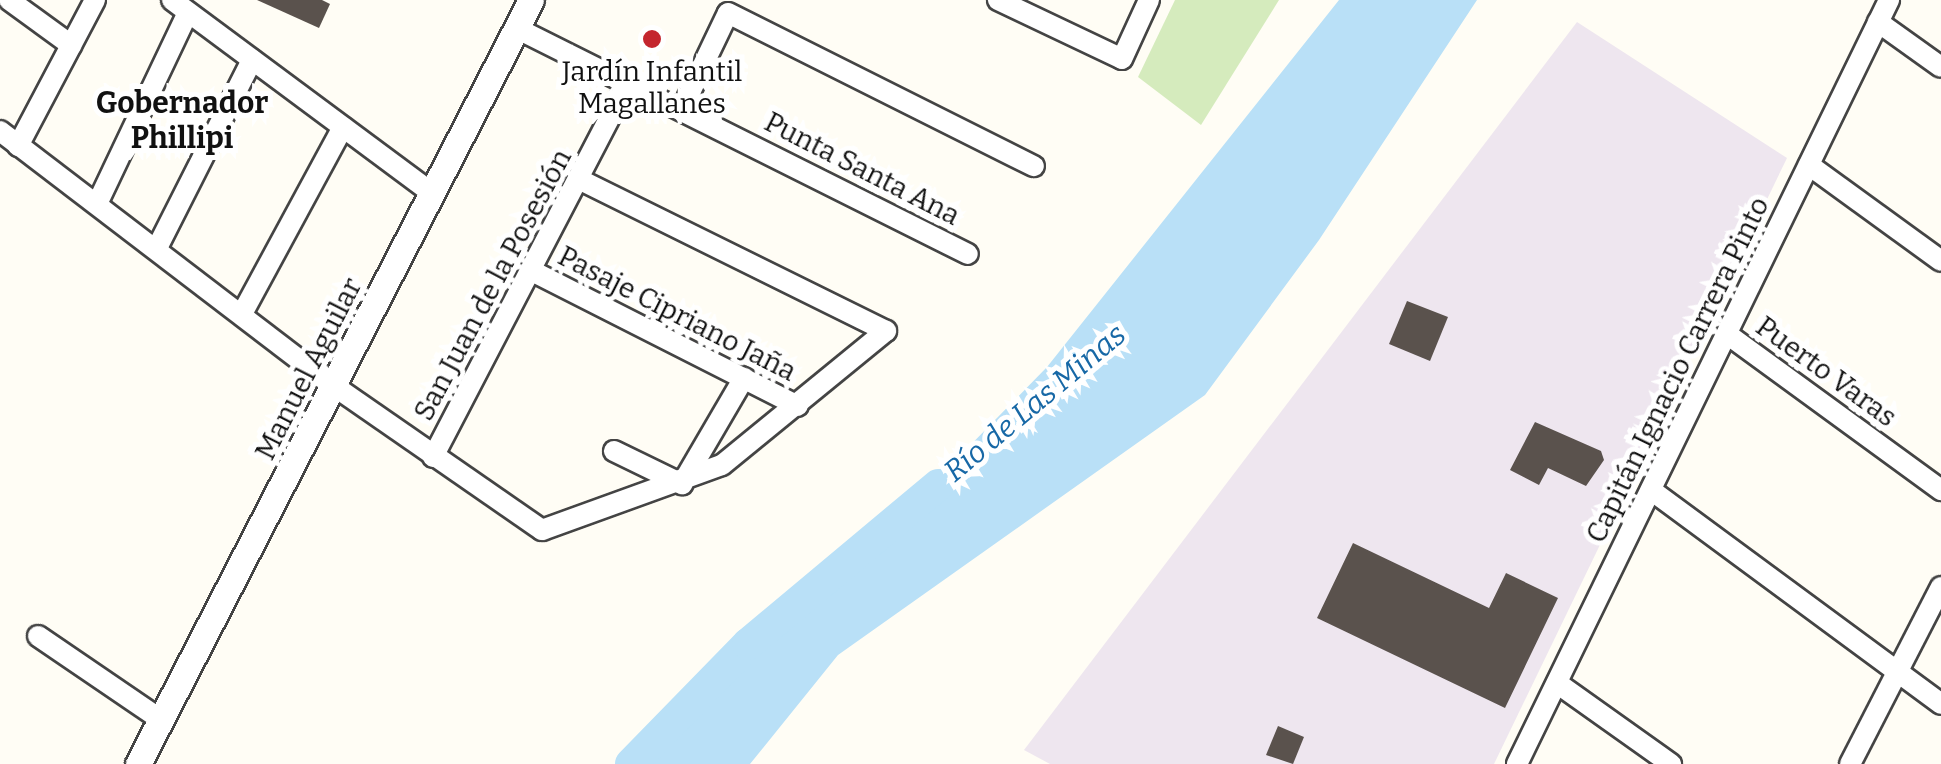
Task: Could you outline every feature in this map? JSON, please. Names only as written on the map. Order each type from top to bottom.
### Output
[{"type":"street","points":[[9,0],[71,45]]},
{"type":"street","points":[[18,146],[94,0]]},
{"type":"street","name":"Manuel Aguilar","points":[[138,764],[530,0]]},
{"type":"street","points":[[998,0],[1122,59],[1150,0]]},
{"type":"street","name":"Capitán Ignacio Carrera Pinto","points":[[1517,764],[1888,0]]},
{"type":"street","points":[[97,204],[180,6],[432,193]]},
{"type":"street","points":[[682,110],[728,13],[1034,166]]},
{"type":"street","points":[[1878,22],[1941,67]]},
{"type":"street","name":"Punta Santa Ana","points":[[516,28],[968,254]]},
{"type":"street","points":[[157,248],[252,60]]},
{"type":"street","name":"San Juan de la Posesión","points":[[433,457],[581,180],[627,84]]},
{"type":"street","points":[[243,312],[343,126]]},
{"type":"street","points":[[0,132],[243,312],[334,386],[542,530],[682,484],[722,465],[886,331],[581,180]]},
{"type":"street","points":[[1809,164],[1941,261]]},
{"type":"street","name":"Pasaje Cipriano Jaña","points":[[532,271],[798,406]]},
{"type":"street","name":"Puerto Varas","points":[[1726,334],[1941,490]]},
{"type":"street","points":[[682,484],[744,378]]},
{"type":"street","points":[[614,451],[682,484]]},
{"type":"street","points":[[1650,490],[1941,704]]},
{"type":"street","points":[[1850,764],[1941,587]]},
{"type":"street","points":[[38,636],[161,720]]},
{"type":"street","points":[[1557,683],[1671,764]]},
{"type":"shaded area","points":[[1577,22],[1787,158],[1494,764],[1050,764],[1024,750]]},
{"type":"green space","points":[[1175,0],[1279,0],[1201,125],[1138,77]]},
{"type":"water","points":[[1339,0],[1477,0],[1319,240],[1205,395],[838,655],[750,764],[616,764],[904,513],[1047,367]]},
{"type":"building","points":[[257,0],[322,0],[330,4],[319,28]]},
{"type":"building","points":[[1407,301],[1448,317],[1430,361],[1389,344]]},
{"type":"building","points":[[1535,422],[1601,451],[1604,460],[1586,486],[1548,468],[1539,485],[1510,470]]},
{"type":"building","points":[[1353,543],[1489,608],[1506,573],[1558,598],[1505,708],[1317,618]]},
{"type":"building","points":[[1278,726],[1304,737],[1293,764],[1266,755]]},
{"type":"waterway","name":"Río de Las Minas","points":[[631,764],[748,644],[938,485]]},
{"type":"place","name":"Jardín Infantil Magallanes","points":[[652,39]]},
{"type":"district","name":"Gobernador Phillipi","points":[[182,120]]}]
